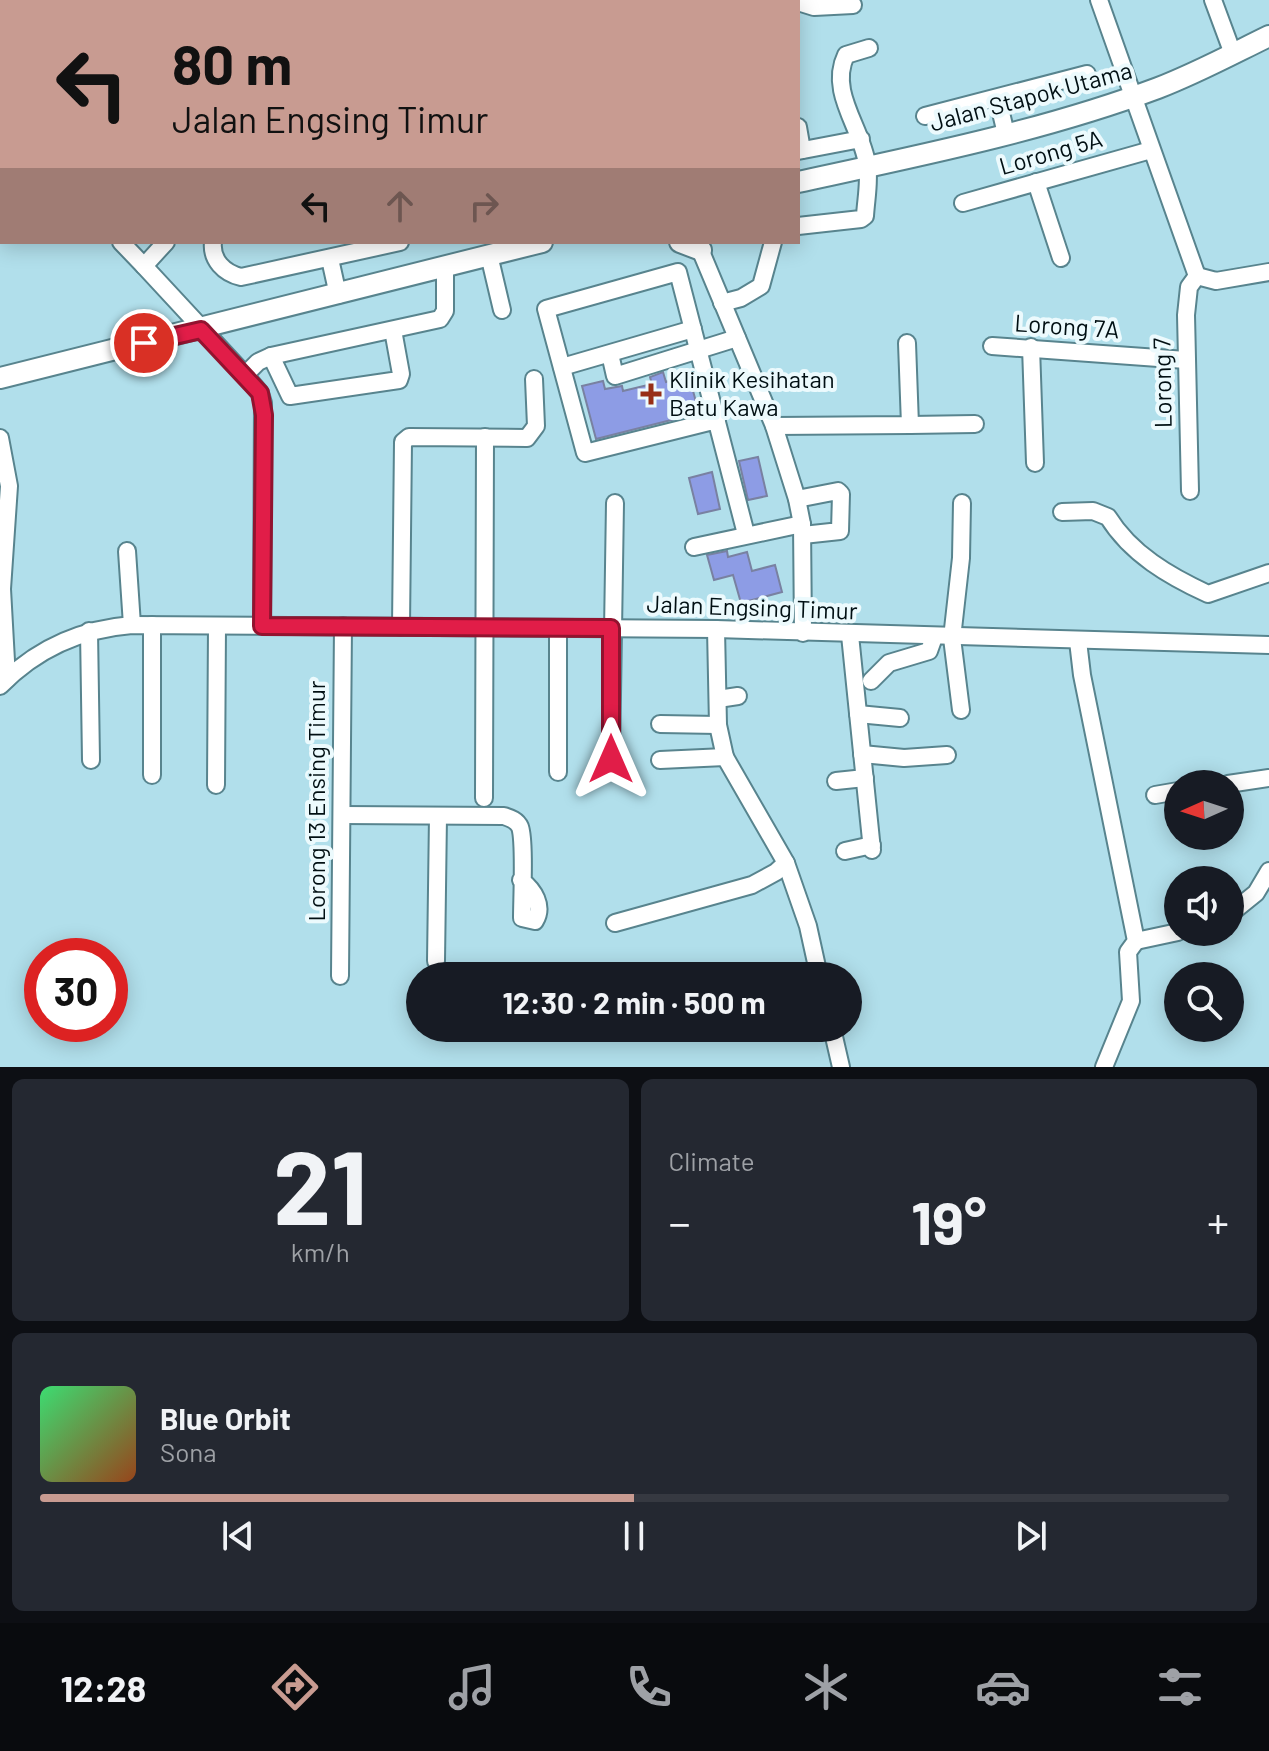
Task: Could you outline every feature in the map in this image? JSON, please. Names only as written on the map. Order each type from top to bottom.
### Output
[{"type":"main road","name":"Jalan Stapok Utama","points":[[800,182],[1006,134],[1135,96],[1200,71],[1269,36]]},
{"type":"main road","points":[[0,378],[534,244]]},
{"type":"street","points":[[1099,0],[1197,276],[1210,281],[1269,272]]},
{"type":"street","points":[[1213,0],[1233,54]]},
{"type":"street","points":[[800,3],[814,7],[853,5]]},
{"type":"street","points":[[800,226],[865,216],[868,167],[861,139],[848,116],[841,64],[846,55],[869,48]]},
{"type":"street","points":[[925,116],[998,100],[1087,74]]},
{"type":"street","points":[[998,100],[1006,134]]},
{"type":"street","points":[[800,151],[861,139]]},
{"type":"street","name":"Lorong 5A","points":[[963,203],[1151,150]]},
{"type":"street","points":[[1036,182],[1061,258]]},
{"type":"street","points":[[123,244],[260,393],[264,415],[262,626]]},
{"type":"street","points":[[144,266],[164,244]]},
{"type":"street","points":[[213,244],[216,260],[231,274],[241,277],[392,244]]},
{"type":"street","points":[[722,303],[741,298],[761,286],[772,244]]},
{"type":"street","points":[[699,246],[774,426],[797,499],[802,529],[803,633]]},
{"type":"street","points":[[489,255],[502,310]]},
{"type":"street","points":[[330,259],[338,295]]},
{"type":"street","points":[[245,375],[258,362],[271,356],[443,317],[445,268]]},
{"type":"street","points":[[717,420],[585,453],[546,309],[678,272],[717,420],[746,534]]},
{"type":"street","name":"Lorong 7","points":[[1190,491],[1186,360],[1188,293],[1197,276]]},
{"type":"street","points":[[562,367],[693,329]]},
{"type":"street","points":[[271,356],[290,396],[399,380],[401,374],[393,330]]},
{"type":"street","points":[[610,354],[615,376],[737,338]]},
{"type":"street","points":[[907,343],[910,425]]},
{"type":"street","name":"Lorong 7A","points":[[992,346],[1186,360]]},
{"type":"street","points":[[1031,347],[1035,463]]},
{"type":"street","points":[[401,627],[403,442],[409,437],[527,438],[534,432],[534,379]]},
{"type":"street","points":[[774,426],[975,424]]},
{"type":"street","points":[[484,798],[485,437]]},
{"type":"street","points":[[0,438],[9,486],[2,589],[3,682]]},
{"type":"street","points":[[694,547],[746,534],[802,529],[840,531],[841,494],[838,491],[797,499]]},
{"type":"street","points":[[611,759],[615,503]]},
{"type":"street","points":[[961,710],[952,638],[961,558],[962,503]]},
{"type":"street","points":[[1062,512],[1093,511],[1108,517],[1116,530],[1151,564],[1208,594],[1269,573]]},
{"type":"street","points":[[127,551],[132,625]]},
{"type":"street","name":"Jalan Engsing Timur","points":[[3,682],[56,644],[89,631],[132,625],[716,629],[1269,645]]},
{"type":"street","points":[[152,625],[152,775]]},
{"type":"street","points":[[216,785],[217,626]]},
{"type":"street","name":"Lorong 13 Ensing Timur","points":[[340,976],[343,626]]},
{"type":"street","points":[[558,628],[558,772]]},
{"type":"street","points":[[716,629],[718,725],[725,757],[786,863],[808,926],[816,962]]},
{"type":"street","points":[[89,631],[91,760]]},
{"type":"street","points":[[845,851],[872,848],[850,635]]},
{"type":"street","points":[[871,681],[889,663],[929,651],[934,637]]},
{"type":"street","points":[[1078,641],[1082,675],[1136,941]]},
{"type":"street","points":[[718,699],[738,696]]},
{"type":"street","points":[[858,714],[900,718]]},
{"type":"street","points":[[660,724],[718,725]]},
{"type":"street","points":[[862,754],[904,758],[947,755]]},
{"type":"street","points":[[660,760],[725,757]]},
{"type":"street","points":[[836,781],[865,778]]},
{"type":"street","points":[[1244,782],[1269,778]]},
{"type":"street","points":[[1155,795],[1164,793]]},
{"type":"street","points":[[342,815],[504,816],[515,820],[520,828],[521,880]]},
{"type":"street","points":[[436,961],[438,816]]},
{"type":"street","points":[[615,923],[752,885],[786,863]]},
{"type":"street","points":[[1244,903],[1256,893],[1269,871]]},
{"type":"street","points":[[1104,1067],[1131,1001],[1128,952],[1136,941],[1164,935]]},
{"type":"street","points":[[835,1042],[841,1067]]},
{"type":"building","points":[[663,372],[666,382],[689,376],[699,413],[596,439],[582,386],[603,381],[605,389],[622,386],[623,391],[652,384],[650,377]]},
{"type":"building","points":[[758,457],[767,496],[748,500],[739,461]]},
{"type":"building","points":[[712,472],[720,509],[698,514],[689,478]]},
{"type":"building","points":[[727,551],[728,557],[747,552],[752,571],[775,565],[782,592],[741,603],[733,575],[714,580],[707,555]]},
{"type":"place","name":"Klinik Kesihatan Batu Kawa","points":[[651,394]]},
{"type":"route","points":[[144,343],[201,330],[260,393],[264,415],[262,626],[611,628],[611,759]]}]
